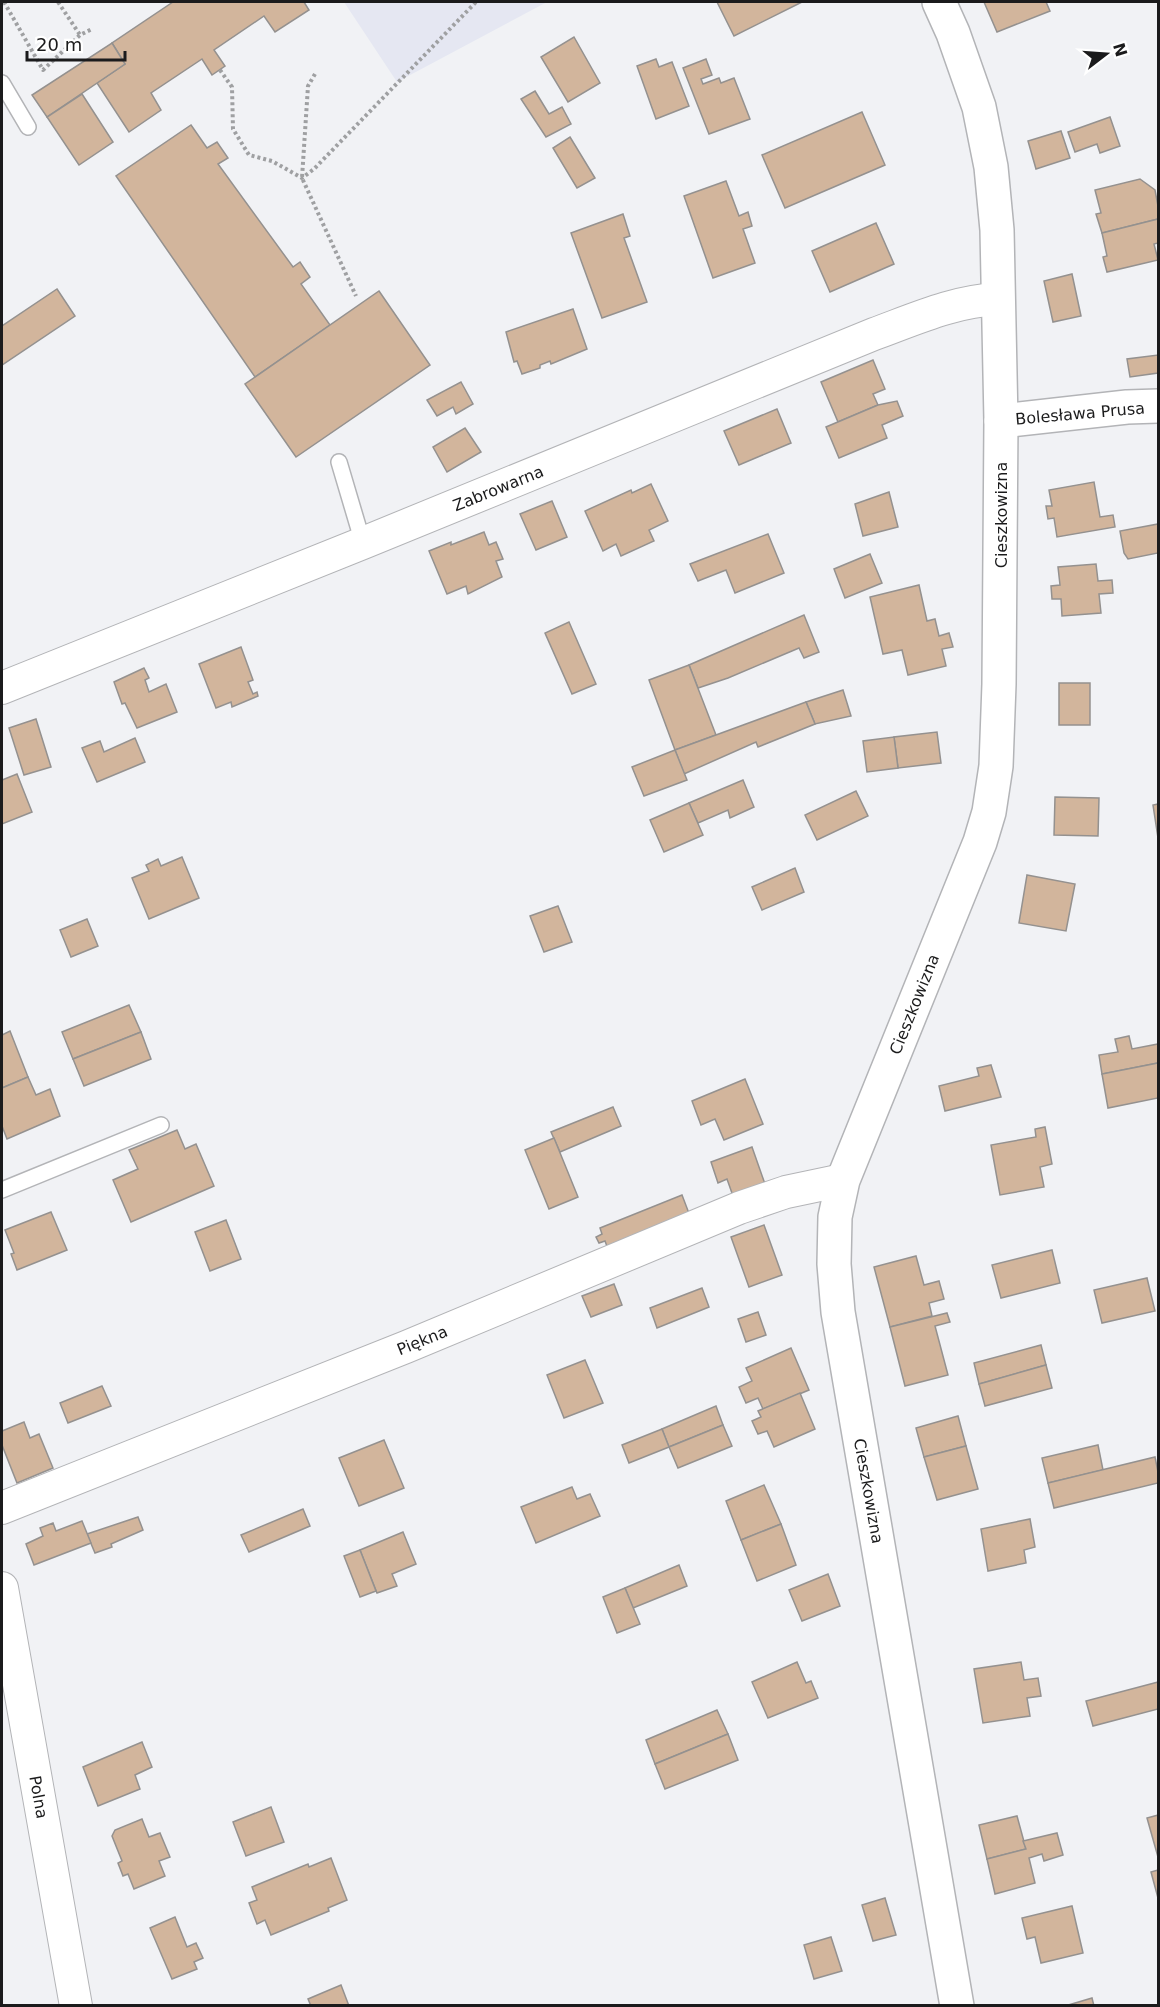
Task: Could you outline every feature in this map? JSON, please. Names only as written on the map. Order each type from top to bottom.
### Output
[{"type":"street","name":"Cieszkowizna","points":[[939,2],[953,33],[978,107],[991,167],[997,230],[1001,421],[999,684],[996,766],[989,812],[980,842],[843,1179],[835,1217],[834,1264],[838,1312],[957,2006]]},
{"type":"street","name":"Zabrowarna","points":[[2,688],[874,334],[944,308],[974,300],[998,299]]},
{"type":"street","name":"Bolesława Prusa","points":[[1001,421],[1127,407],[1158,406]]},
{"type":"street","name":"Piękna","points":[[2,1508],[406,1347],[739,1208],[786,1192],[843,1179]]},
{"type":"street","name":"Polna","points":[[2,1588],[76,2006]]},
{"type":"lane","points":[[2,83],[28,127]]},
{"type":"lane","points":[[339,462],[363,543]]},
{"type":"lane","points":[[2,1190],[160,1125]]},
{"type":"path","points":[[4,2],[43,70],[80,35],[92,29]]},
{"type":"path","points":[[58,2],[80,35]]},
{"type":"path","points":[[302,178],[314,169],[476,2]]},
{"type":"path","points":[[220,70],[232,87],[233,129],[249,155],[272,161],[302,178]]},
{"type":"path","points":[[315,74],[308,86],[302,178],[356,296]]},
{"type":"shaded area","points":[[344,2],[547,2],[397,82]]},
{"type":"building","points":[[173,2],[304,2],[309,10],[275,32],[264,16],[214,50],[225,66],[212,75],[202,59],[151,93],[161,110],[129,132],[97,83],[125,64],[112,43]]},
{"type":"building","points":[[717,2],[802,2],[734,36]]},
{"type":"building","points":[[984,2],[1046,2],[1050,11],[997,32]]},
{"type":"building","points":[[574,37],[600,83],[568,102],[541,57]]},
{"type":"building","points":[[112,43],[125,64],[47,117],[32,95]]},
{"type":"building","points":[[656,59],[659,67],[672,62],[689,106],[656,119],[637,66]]},
{"type":"building","points":[[706,59],[712,75],[701,79],[703,84],[719,78],[721,83],[734,78],[750,119],[709,134],[683,68]]},
{"type":"building","points":[[535,91],[549,114],[562,107],[571,124],[546,137],[521,99]]},
{"type":"building","points":[[82,94],[113,142],[79,165],[47,117]]},
{"type":"building","points":[[862,112],[885,165],[785,208],[762,155]]},
{"type":"building","points":[[1110,117],[1120,146],[1100,153],[1097,144],[1075,152],[1068,132]]},
{"type":"building","points":[[191,125],[207,148],[217,142],[228,158],[218,164],[293,267],[300,262],[310,277],[301,284],[330,325],[255,377],[116,176]]},
{"type":"building","points":[[1061,131],[1070,158],[1036,169],[1028,141]]},
{"type":"building","points":[[570,137],[595,178],[577,188],[553,148]]},
{"type":"building","points":[[1140,179],[1155,190],[1158,219],[1102,233],[1096,214],[1101,213],[1095,190]]},
{"type":"building","points":[[726,181],[739,216],[748,212],[752,226],[743,229],[755,263],[713,278],[684,196]]},
{"type":"building","points":[[623,214],[630,236],[624,238],[647,302],[602,318],[571,233]]},
{"type":"building","points":[[1158,219],[1158,243],[1154,244],[1158,260],[1107,272],[1103,257],[1107,256],[1102,233]]},
{"type":"building","points":[[876,223],[894,264],[830,292],[812,251]]},
{"type":"building","points":[[1072,274],[1081,316],[1053,322],[1044,281]]},
{"type":"building","points":[[57,289],[75,316],[2,365],[2,326]]},
{"type":"building","points":[[379,291],[430,365],[296,457],[245,384]]},
{"type":"building","points":[[573,309],[587,349],[551,364],[550,361],[540,365],[540,368],[522,374],[517,361],[514,362],[506,332]]},
{"type":"building","points":[[1158,355],[1158,373],[1130,377],[1127,359]]},
{"type":"building","points":[[873,360],[885,389],[873,394],[878,405],[838,422],[821,382]]},
{"type":"building","points":[[461,382],[473,404],[456,414],[453,407],[437,416],[427,400]]},
{"type":"building","points":[[897,401],[903,416],[882,425],[887,438],[839,458],[826,427],[878,405]]},
{"type":"building","points":[[777,409],[791,443],[739,465],[724,431]]},
{"type":"building","points":[[465,428],[481,452],[447,472],[433,447]]},
{"type":"building","points":[[1094,482],[1100,517],[1113,515],[1115,527],[1057,537],[1054,518],[1048,519],[1046,506],[1052,506],[1049,490]]},
{"type":"building","points":[[651,484],[668,521],[649,530],[654,541],[621,556],[616,544],[603,551],[585,511],[631,490],[632,493]]},
{"type":"building","points":[[889,492],[898,527],[863,536],[855,504]]},
{"type":"building","points":[[552,501],[567,537],[536,550],[520,514]]},
{"type":"building","points":[[1158,524],[1158,553],[1128,559],[1124,553],[1120,531]]},
{"type":"building","points":[[484,532],[489,545],[496,542],[503,559],[496,561],[502,577],[468,594],[466,586],[447,594],[429,551]]},
{"type":"building","points":[[768,534],[784,573],[735,593],[726,570],[698,581],[690,564]]},
{"type":"building","points":[[870,554],[882,583],[845,598],[834,569]]},
{"type":"building","points":[[1096,564],[1098,581],[1112,580],[1113,593],[1099,594],[1101,613],[1062,616],[1061,599],[1052,599],[1051,586],[1060,585],[1058,567]]},
{"type":"building","points":[[919,585],[927,621],[935,619],[939,636],[949,633],[953,647],[942,649],[946,666],[908,675],[902,650],[883,654],[870,597]]},
{"type":"building","points":[[804,615],[819,652],[804,658],[799,648],[698,688],[689,665]]},
{"type":"building","points":[[569,622],[596,684],[572,694],[545,633]]},
{"type":"building","points":[[241,647],[253,680],[248,682],[253,694],[257,692],[258,696],[232,707],[231,702],[216,708],[199,664]]},
{"type":"building","points":[[689,665],[716,735],[675,750],[649,680]]},
{"type":"building","points":[[144,668],[149,678],[145,680],[149,692],[166,684],[177,712],[137,728],[125,703],[122,704],[114,682]]},
{"type":"building","points":[[1059,683],[1090,683],[1090,725],[1059,725]]},
{"type":"building","points":[[843,690],[851,716],[815,724],[806,702]]},
{"type":"building","points":[[806,702],[815,724],[758,747],[756,742],[684,774],[675,750]]},
{"type":"building","points":[[36,719],[51,767],[24,775],[9,728]]},
{"type":"building","points":[[937,732],[941,763],[898,768],[894,737]]},
{"type":"building","points":[[894,737],[898,768],[867,772],[863,741]]},
{"type":"building","points":[[135,738],[145,762],[97,782],[82,748],[100,741],[104,752]]},
{"type":"building","points":[[675,750],[687,780],[644,796],[632,767]]},
{"type":"building","points":[[17,774],[32,812],[2,824],[2,780]]},
{"type":"building","points":[[743,780],[754,807],[730,818],[728,810],[698,823],[689,803]]},
{"type":"building","points":[[856,791],[868,816],[817,840],[805,815]]},
{"type":"building","points":[[1055,797],[1099,798],[1098,836],[1054,835]]},
{"type":"building","points":[[689,803],[703,835],[664,852],[650,820]]},
{"type":"building","points":[[1158,804],[1158,838],[1153,805]]},
{"type":"building","points":[[182,857],[199,898],[149,919],[132,878],[149,871],[146,865],[158,859],[161,866]]},
{"type":"building","points":[[795,868],[804,892],[762,910],[752,887]]},
{"type":"building","points":[[1027,875],[1075,884],[1066,931],[1019,923]]},
{"type":"building","points":[[558,906],[572,942],[544,952],[530,916]]},
{"type":"building","points":[[87,919],[98,946],[71,957],[60,930]]},
{"type":"building","points":[[129,1005],[141,1032],[73,1059],[62,1032]]},
{"type":"building","points":[[10,1031],[28,1077],[2,1088],[2,1035]]},
{"type":"building","points":[[141,1032],[151,1059],[84,1086],[73,1059]]},
{"type":"building","points":[[1129,1036],[1132,1049],[1158,1044],[1158,1063],[1102,1074],[1099,1055],[1118,1052],[1115,1039]]},
{"type":"building","points":[[1158,1063],[1158,1098],[1108,1108],[1102,1074]]},
{"type":"building","points":[[991,1065],[1001,1097],[945,1111],[939,1086],[979,1076],[977,1068]]},
{"type":"building","points":[[28,1077],[36,1095],[50,1089],[60,1116],[7,1139],[2,1126],[2,1088]]},
{"type":"building","points":[[745,1079],[763,1124],[724,1140],[715,1119],[701,1125],[692,1101]]},
{"type":"building","points":[[613,1107],[621,1126],[560,1152],[551,1132]]},
{"type":"building","points":[[1045,1127],[1052,1164],[1040,1167],[1044,1187],[1000,1195],[991,1145],[1036,1137],[1035,1129]]},
{"type":"building","points":[[177,1130],[185,1149],[196,1144],[214,1186],[131,1222],[113,1180],[138,1169],[129,1150]]},
{"type":"building","points":[[554,1138],[578,1197],[549,1209],[525,1150]]},
{"type":"building","points":[[752,1147],[765,1184],[733,1196],[727,1179],[718,1183],[711,1162]]},
{"type":"building","points":[[682,1195],[690,1216],[608,1249],[605,1241],[599,1243],[596,1237],[602,1234],[600,1228]]},
{"type":"building","points":[[51,1212],[67,1250],[17,1270],[11,1254],[14,1253],[5,1230]]},
{"type":"building","points":[[226,1220],[241,1259],[210,1271],[195,1232]]},
{"type":"building","points":[[764,1225],[782,1275],[749,1287],[731,1237]]},
{"type":"building","points":[[1052,1250],[1060,1283],[1001,1298],[992,1265]]},
{"type":"building","points":[[916,1256],[924,1285],[939,1281],[944,1299],[929,1303],[932,1316],[890,1327],[874,1267]]},
{"type":"building","points":[[1147,1278],[1155,1311],[1102,1323],[1094,1290]]},
{"type":"building","points":[[614,1284],[622,1305],[591,1317],[582,1296]]},
{"type":"building","points":[[702,1288],[709,1307],[657,1328],[650,1308]]},
{"type":"building","points":[[758,1312],[766,1335],[746,1342],[738,1319]]},
{"type":"building","points":[[947,1313],[950,1322],[935,1326],[948,1375],[905,1386],[890,1327]]},
{"type":"building","points":[[1041,1345],[1046,1365],[979,1384],[974,1363]]},
{"type":"building","points":[[791,1348],[809,1390],[763,1409],[758,1398],[746,1403],[739,1387],[752,1381],[746,1368]]},
{"type":"building","points":[[585,1360],[603,1403],[564,1418],[547,1375]]},
{"type":"building","points":[[1046,1365],[1052,1388],[985,1406],[979,1384]]},
{"type":"building","points":[[102,1386],[111,1406],[68,1423],[60,1403]]},
{"type":"building","points":[[800,1393],[815,1429],[774,1447],[767,1431],[758,1434],[752,1421],[761,1417],[758,1411]]},
{"type":"building","points":[[716,1406],[723,1425],[669,1447],[662,1429]]},
{"type":"building","points":[[958,1416],[966,1446],[924,1457],[916,1428]]},
{"type":"building","points":[[24,1422],[30,1438],[39,1434],[53,1468],[17,1483],[2,1445],[2,1431]]},
{"type":"building","points":[[723,1425],[732,1446],[678,1468],[669,1447]]},
{"type":"building","points":[[662,1429],[669,1447],[629,1463],[622,1445]]},
{"type":"building","points":[[384,1440],[404,1488],[359,1506],[339,1458]]},
{"type":"building","points":[[1098,1445],[1103,1470],[1048,1483],[1042,1458]]},
{"type":"building","points":[[966,1446],[978,1489],[937,1500],[924,1457]]},
{"type":"building","points":[[1155,1457],[1158,1483],[1054,1508],[1048,1483]]},
{"type":"building","points":[[764,1485],[781,1524],[741,1540],[726,1501]]},
{"type":"building","points":[[572,1487],[577,1499],[590,1494],[600,1516],[536,1543],[521,1507]]},
{"type":"building","points":[[303,1509],[310,1526],[249,1552],[241,1535]]},
{"type":"building","points":[[138,1517],[143,1530],[111,1544],[112,1547],[95,1553],[87,1534]]},
{"type":"building","points":[[1030,1519],[1035,1547],[1024,1550],[1026,1563],[988,1571],[981,1529]]},
{"type":"building","points":[[82,1521],[91,1543],[34,1565],[26,1544],[43,1536],[40,1528],[53,1523],[56,1531]]},
{"type":"building","points":[[781,1524],[796,1565],[757,1581],[741,1540]]},
{"type":"building","points":[[403,1532],[416,1564],[392,1574],[397,1586],[377,1593],[360,1550]]},
{"type":"building","points":[[360,1550],[376,1591],[360,1597],[344,1556]]},
{"type":"building","points":[[679,1565],[687,1586],[633,1608],[625,1588]]},
{"type":"building","points":[[828,1574],[840,1606],[802,1621],[789,1590]]},
{"type":"building","points":[[625,1588],[640,1624],[617,1633],[603,1597]]},
{"type":"building","points":[[797,1662],[806,1683],[811,1681],[818,1698],[768,1718],[752,1682]]},
{"type":"building","points":[[1021,1662],[1024,1680],[1038,1678],[1041,1696],[1027,1698],[1030,1716],[983,1723],[974,1669]]},
{"type":"building","points":[[1158,1682],[1158,1709],[1093,1726],[1086,1701]]},
{"type":"building","points":[[717,1710],[728,1734],[655,1764],[646,1740]]},
{"type":"building","points":[[728,1734],[738,1760],[665,1789],[655,1764]]},
{"type":"building","points":[[142,1742],[152,1767],[135,1775],[140,1789],[98,1806],[83,1767]]},
{"type":"building","points":[[271,1807],[284,1842],[246,1856],[233,1822]]},
{"type":"building","points":[[1158,1815],[1158,1857],[1147,1818]]},
{"type":"building","points":[[1017,1816],[1026,1849],[987,1859],[979,1825]]},
{"type":"building","points":[[142,1819],[149,1837],[160,1833],[170,1857],[159,1861],[165,1876],[134,1889],[128,1874],[123,1876],[118,1863],[122,1861],[112,1836],[115,1830]]},
{"type":"building","points":[[1057,1833],[1063,1855],[1044,1861],[1042,1854],[1029,1858],[1035,1883],[995,1894],[987,1859],[1026,1849],[1023,1841]]},
{"type":"building","points":[[331,1858],[347,1900],[328,1908],[329,1911],[271,1935],[265,1920],[257,1924],[249,1903],[257,1900],[252,1887],[308,1864],[309,1867]]},
{"type":"building","points":[[1158,1870],[1158,1898],[1151,1872]]},
{"type":"building","points":[[885,1898],[896,1935],[873,1941],[862,1905]]},
{"type":"building","points":[[1072,1906],[1083,1953],[1041,1963],[1035,1937],[1027,1939],[1022,1918]]},
{"type":"building","points":[[175,1917],[187,1947],[196,1943],[203,1958],[194,1962],[197,1969],[172,1979],[150,1928]]},
{"type":"building","points":[[831,1937],[842,1971],[814,1979],[804,1945]]},
{"type":"building","points":[[341,1985],[349,2006],[311,2006],[308,1999]]},
{"type":"building","points":[[1092,1998],[1094,2006],[1065,2006]]}]
